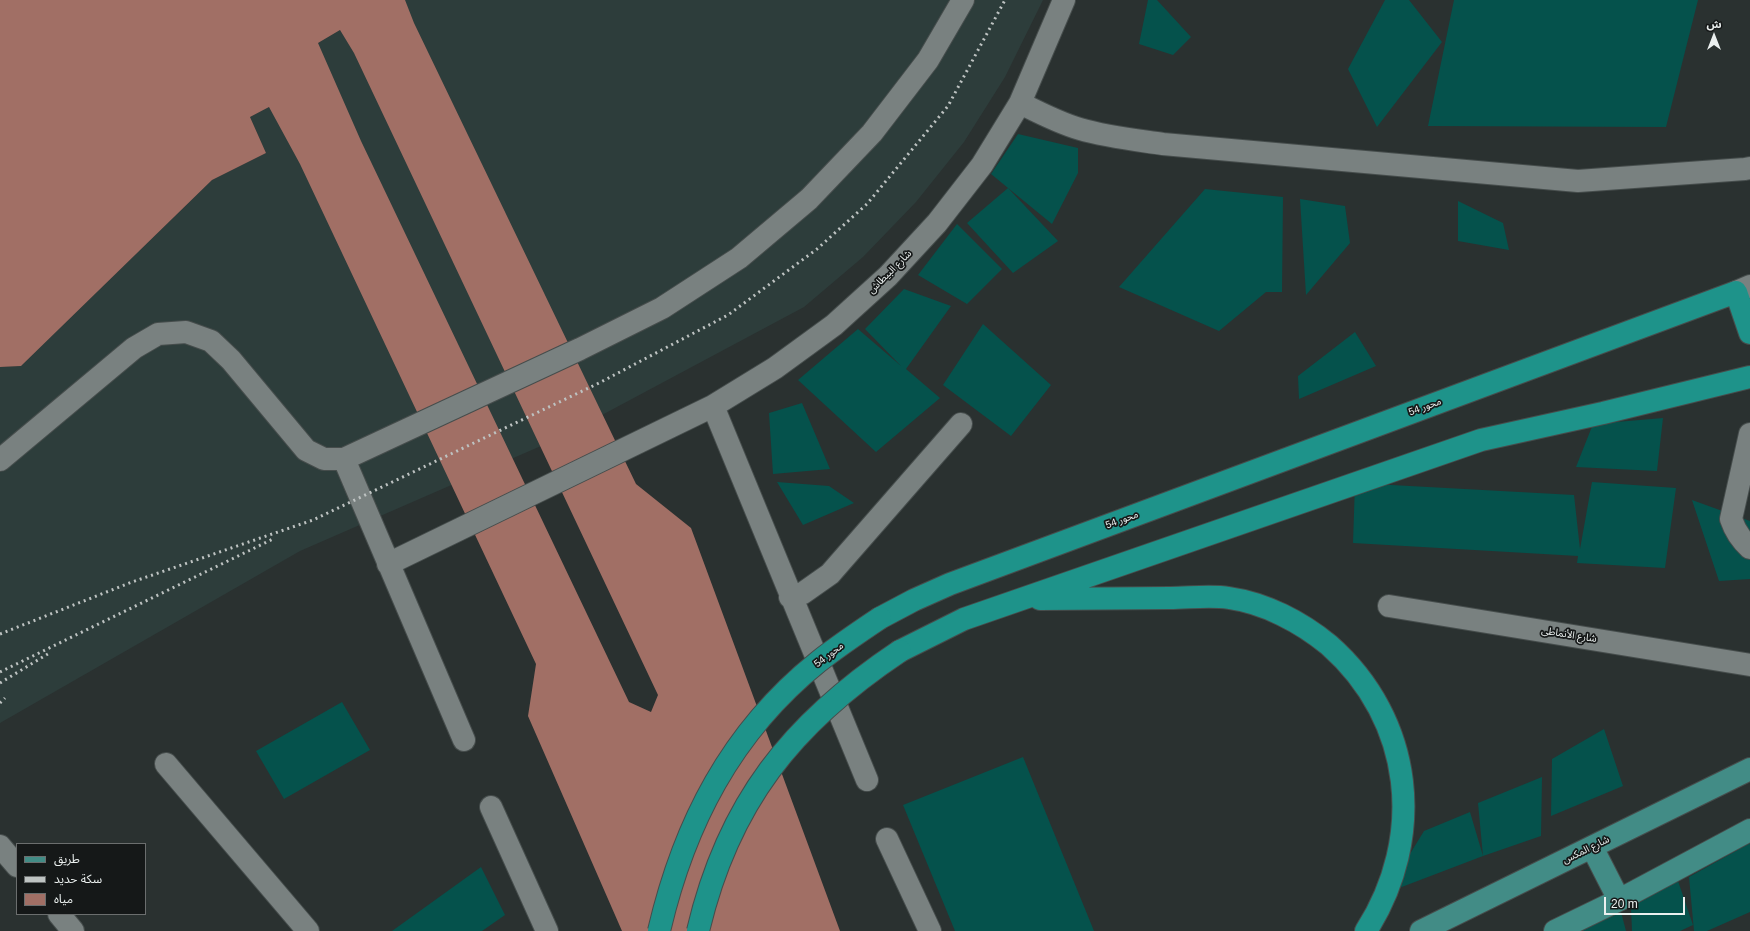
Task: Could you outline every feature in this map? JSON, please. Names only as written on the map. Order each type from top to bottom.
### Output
[{"type":"highway","points":[[1743,289],[1750,333]]},
{"type":"highway","name":"محور 54","points":[[659,931],[670,884],[696,818],[719,775],[740,744],[783,694],[812,668],[848,640],[880,618],[914,600],[950,584],[1743,289]]},
{"type":"highway","points":[[698,931],[705,901],[733,829],[752,795],[771,767],[815,716],[870,671],[900,651],[964,619],[1481,440],[1750,378]]},
{"type":"highway","points":[[1021,599],[1229,598],[1260,606],[1289,618],[1317,635],[1341,656],[1362,680],[1379,707],[1392,737],[1400,768],[1404,799],[1403,831],[1397,863],[1386,893],[1366,931]]},
{"type":"main road","name":"شارع المكس","points":[[1421,931],[1750,769]]},
{"type":"main road","points":[[1555,931],[1619,900],[1750,830]]},
{"type":"main road","points":[[1592,847],[1619,900]]},
{"type":"lane","points":[[0,460],[134,348],[158,334],[186,332],[211,341],[232,360],[306,450],[324,459],[344,459],[580,349],[662,308],[739,258],[809,199],[872,133],[928,60],[963,0]]},
{"type":"lane","name":"شارع البيطاش","points":[[388,564],[713,406],[775,368],[834,325],[888,276],[937,223],[982,165],[1020,103],[1064,0]]},
{"type":"lane","points":[[1020,103],[1050,118],[1075,127],[1113,137],[1163,144],[1554,179],[1578,181],[1750,168]]},
{"type":"lane","points":[[713,406],[790,597],[867,780]]},
{"type":"lane","points":[[790,597],[804,593],[830,574],[961,424]]},
{"type":"lane","points":[[1750,434],[1731,519],[1734,530],[1741,540],[1750,548]]},
{"type":"lane","points":[[344,459],[464,740]]},
{"type":"lane","name":"شارع الأنماطى","points":[[1389,606],[1750,665]]},
{"type":"lane","points":[[166,764],[307,931]]},
{"type":"lane","points":[[491,807],[547,931]]},
{"type":"lane","points":[[887,839],[930,931]]},
{"type":"lane","points":[[0,846],[16,865]]},
{"type":"lane","points":[[60,915],[73,931]]},
{"type":"shaded area","points":[[405,0],[1043,0],[1005,77],[964,142],[916,202],[863,257],[804,307],[557,439],[300,551],[0,723],[0,367],[21,366],[212,180],[266,153],[250,117],[269,107],[318,43],[340,30],[354,52]]},
{"type":"water","points":[[0,0],[405,0],[414,23],[636,484],[691,528],[840,931],[622,931],[528,716],[536,664],[300,164],[269,107],[250,117],[266,153],[212,180],[21,366],[0,367]],"holes":[[[340,30],[354,53],[658,695],[651,712],[629,702],[361,141],[318,43]]]},
{"type":"building","points":[[1148,0],[1157,0],[1191,37],[1173,55],[1139,44]]},
{"type":"building","points":[[1385,0],[1409,0],[1442,42],[1377,127],[1348,69]]},
{"type":"building","points":[[1454,0],[1698,0],[1666,127],[1428,126]]},
{"type":"building","points":[[1018,134],[1078,148],[1078,173],[1052,224],[991,174]]},
{"type":"building","points":[[1008,188],[1058,241],[1013,273],[967,223]]},
{"type":"building","points":[[1205,189],[1283,197],[1282,292],[1266,292],[1219,331],[1119,287]]},
{"type":"building","points":[[1300,199],[1345,206],[1350,243],[1306,295]]},
{"type":"building","points":[[1458,201],[1503,223],[1509,250],[1458,241]]},
{"type":"building","points":[[957,224],[1002,269],[967,304],[918,275]]},
{"type":"building","points":[[904,289],[951,306],[906,369],[940,398],[876,452],[798,380],[858,329],[901,366],[865,329]]},
{"type":"building","points":[[983,324],[1051,385],[1011,436],[943,385]]},
{"type":"building","points":[[1355,332],[1376,366],[1299,399],[1298,376]]},
{"type":"building","points":[[802,403],[830,469],[773,474],[769,413]]},
{"type":"building","points":[[1663,418],[1657,471],[1576,467],[1593,424]]},
{"type":"building","points":[[777,482],[829,486],[854,503],[803,525]]},
{"type":"building","points":[[1592,482],[1676,488],[1665,568],[1577,563],[1578,556],[1353,543],[1355,483],[1574,495],[1580,549]]},
{"type":"building","points":[[1692,500],[1750,521],[1750,579],[1719,581]]},
{"type":"building","points":[[342,702],[370,750],[284,799],[256,751]]},
{"type":"building","points":[[1604,729],[1623,786],[1551,816],[1552,759]]},
{"type":"building","points":[[1023,757],[1094,931],[955,931],[903,805]]},
{"type":"building","points":[[1542,777],[1541,836],[1483,856],[1478,803]]},
{"type":"building","points":[[1470,812],[1483,856],[1386,893],[1424,831]]},
{"type":"building","points":[[1750,843],[1750,912],[1707,931],[1694,931],[1689,877]]},
{"type":"building","points":[[481,867],[505,915],[482,931],[392,931]]},
{"type":"building","points":[[1678,881],[1693,925],[1680,931],[1632,931],[1631,907]]},
{"type":"building","points":[[1621,912],[1626,931],[1577,931]]},
{"type":"railway","points":[[0,634],[132,582],[313,520],[599,383],[728,315],[817,249],[867,204],[948,106],[1005,0]]},
{"type":"railway","points":[[0,672],[275,538]]},
{"type":"railway","points":[[0,683],[51,652]]},
{"type":"railway","points":[[0,703],[5,698]]}]
